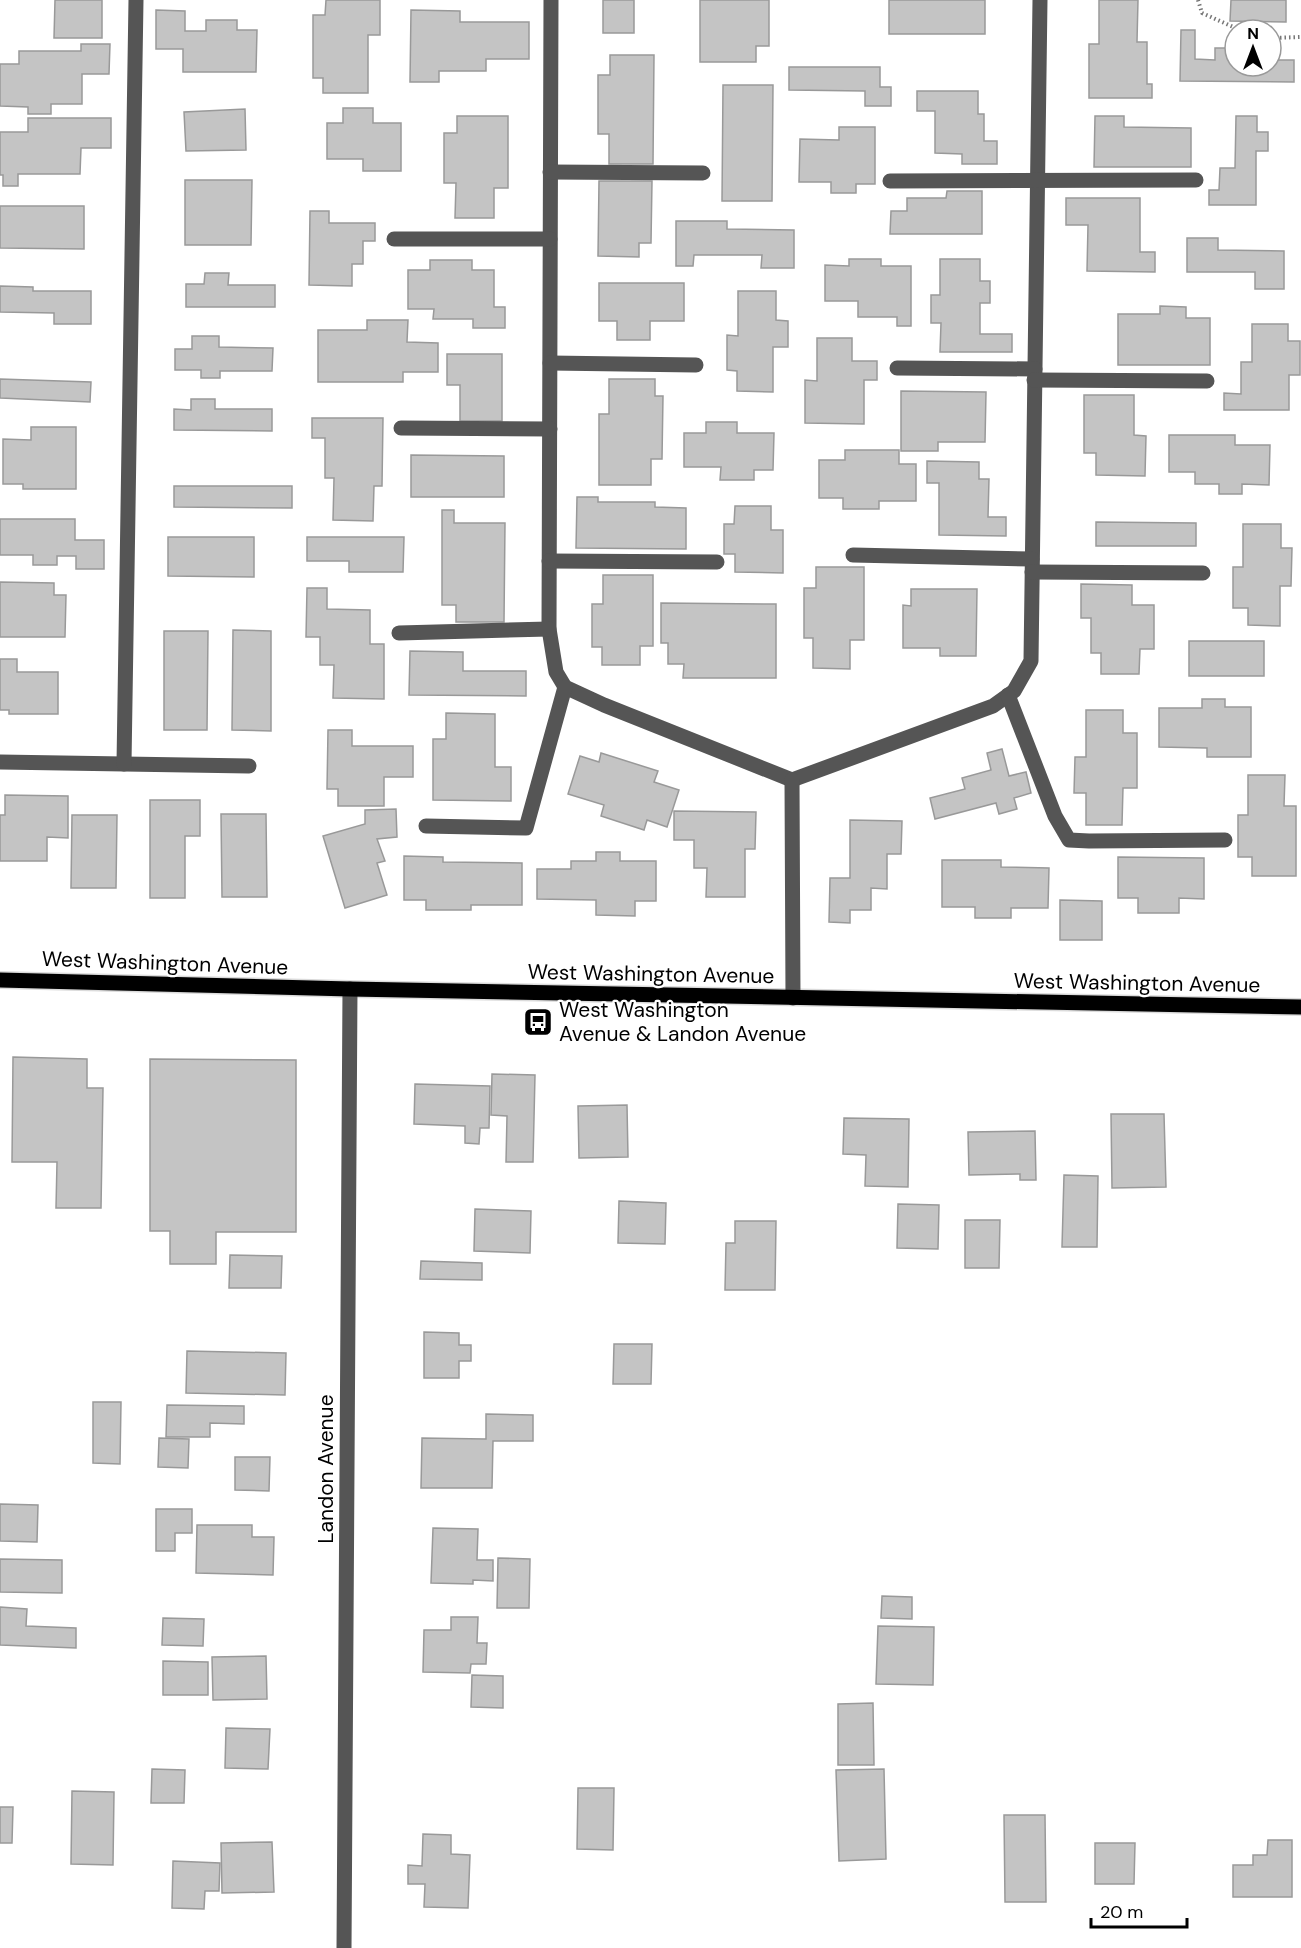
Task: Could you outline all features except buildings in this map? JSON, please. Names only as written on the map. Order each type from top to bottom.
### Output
[{"type":"main road","name":"West Washington Avenue","points":[[0,980],[1301,1007]]},
{"type":"street","points":[[124,764],[136,0]]},
{"type":"street","points":[[551,0],[549,629],[556,672],[565,687],[604,705],[792,780],[993,706],[1014,691],[1031,661],[1040,0]]},
{"type":"street","points":[[550,172],[704,173]]},
{"type":"street","points":[[890,181],[1196,180]]},
{"type":"street","points":[[394,238],[550,238]]},
{"type":"street","points":[[550,363],[696,365]]},
{"type":"street","points":[[897,368],[1207,381]]},
{"type":"street","points":[[401,428],[550,429]]},
{"type":"street","points":[[853,555],[1203,573]]},
{"type":"street","points":[[549,561],[717,562]]},
{"type":"street","points":[[399,633],[549,629]]},
{"type":"street","points":[[426,826],[526,828],[565,687]]},
{"type":"street","points":[[1008,695],[1055,816],[1069,840],[1225,840]]},
{"type":"street","points":[[0,762],[249,766]]},
{"type":"street","points":[[792,780],[793,998]]},
{"type":"street","name":"Landon Avenue","points":[[344,1948],[350,989]]},
{"type":"path","points":[[1198,0],[1202,13],[1223,22]]},
{"type":"path","points":[[1283,38],[1301,37]]},
{"type":"place","name":"West Washington Avenue & Landon Avenue","points":[[538,1022]]}]
